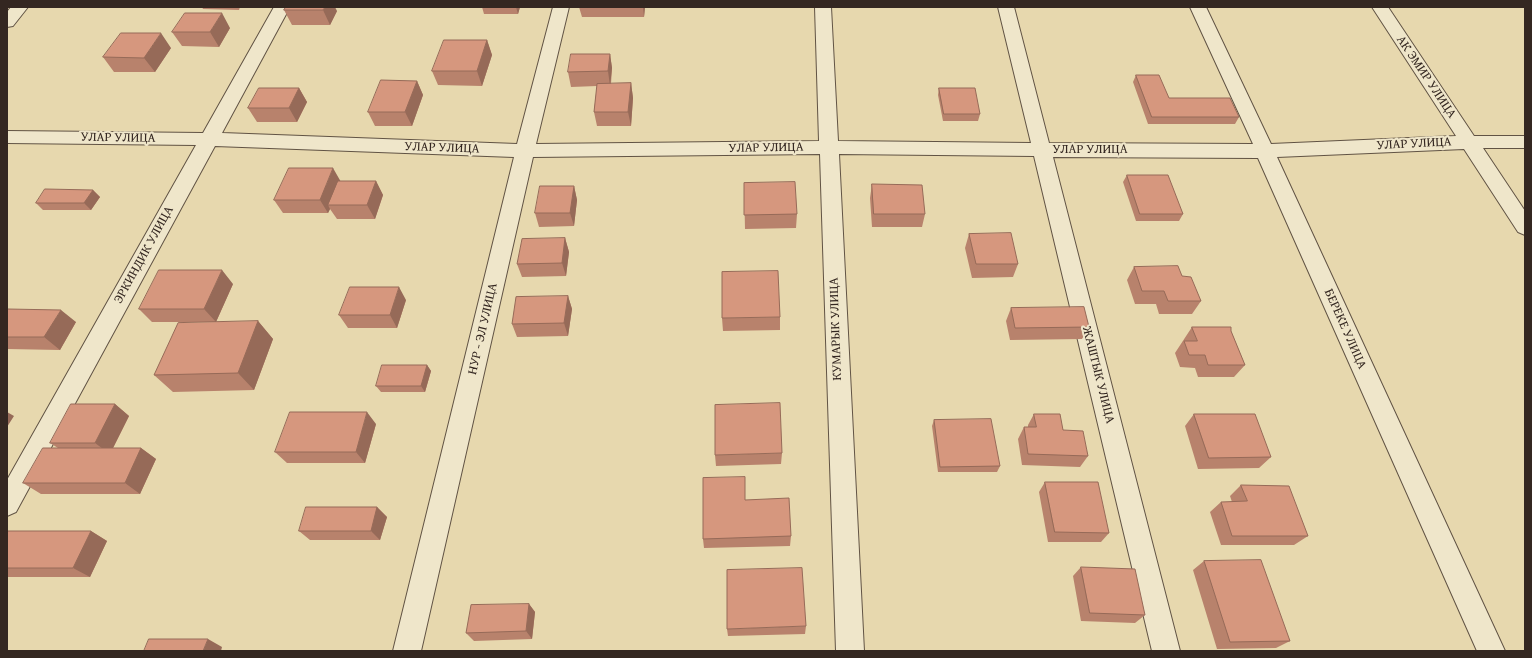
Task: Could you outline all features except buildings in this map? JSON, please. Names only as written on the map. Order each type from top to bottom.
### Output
[{"type":"street","points":[[7,22],[20,7]]},
{"type":"street","name":"ЭРКИНДИК УЛИЦА","points":[[7,504],[282,7]]},
{"type":"street","name":"НУР - ЭЛ УЛИЦА","points":[[406,651],[525,151],[561,7]]},
{"type":"street","name":"КУМАРЫК УЛИЦА","points":[[823,7],[850,651]]},
{"type":"street","name":"ЖАШТЫК УЛИЦА","points":[[1006,7],[1166,651]]},
{"type":"street","name":"БЕРЕКЕ УЛИЦА","points":[[1198,7],[1265,151],[1490,651]]},
{"type":"street","name":"АК ЭМИР УЛИЦА","points":[[1380,7],[1525,227]]},
{"type":"street","name":"УЛАР УЛИЦА","points":[[7,137],[208,140],[525,151],[829,147],[1265,151],[1469,142],[1525,142]]}]
